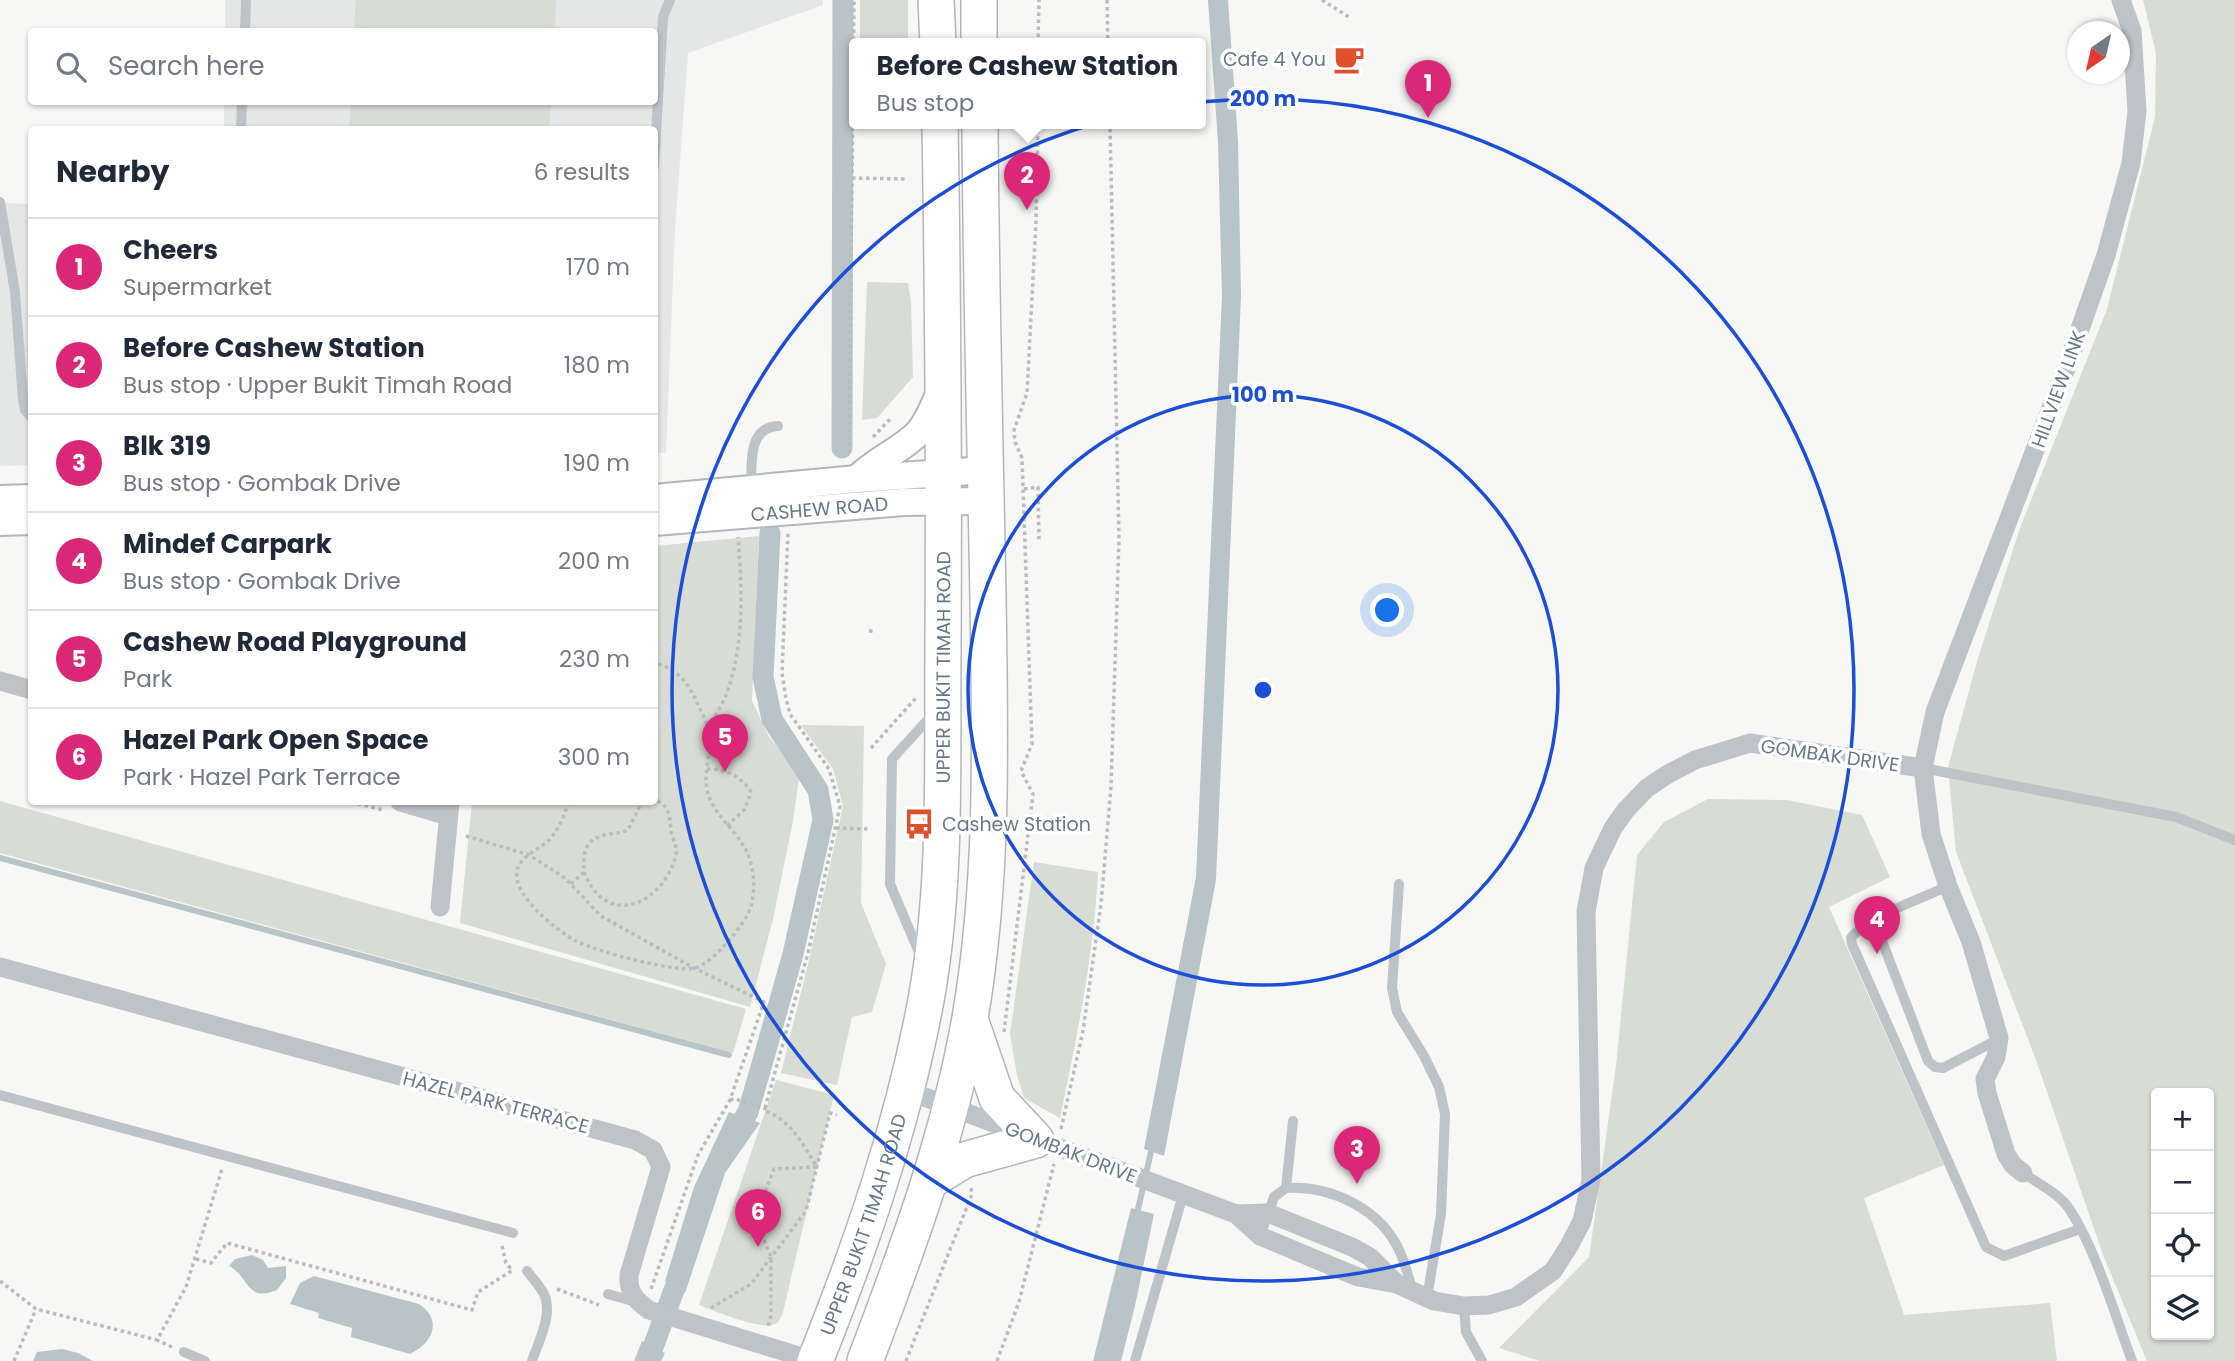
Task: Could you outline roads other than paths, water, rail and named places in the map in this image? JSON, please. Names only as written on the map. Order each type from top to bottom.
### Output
[{"type":"highway","points":[[936,0],[938,38]]},
{"type":"highway","points":[[979,0],[979,38]]},
{"type":"highway","name":"UPPER BUKIT TIMAH ROAD","points":[[815,1361],[852,1270],[897,1129],[929,977],[939,906],[943,781],[944,487],[940,129]]},
{"type":"highway","points":[[865,1361],[913,1237],[951,1105],[970,1017],[984,912],[991,770],[980,129]]},
{"type":"highway","points":[[943,781],[960,764],[981,763],[991,770]]},
{"type":"highway","points":[[970,1017],[997,1098],[1050,1145]]},
{"type":"highway","points":[[930,1181],[964,1160],[1050,1145]]},
{"type":"street","name":"HILLVIEW LINK","points":[[1923,768],[1935,712],[2067,366],[2106,255],[2131,163],[2137,111],[2132,31],[2121,0]]},
{"type":"street","points":[[857,479],[870,466],[918,433],[928,419],[944,382]]},
{"type":"street","name":"CASHEW ROAD","points":[[767,513],[791,485],[857,479],[944,487],[986,486]]},
{"type":"street","name":"CASHEW ROAD","points":[[658,522],[767,513],[944,487]]},
{"type":"street","points":[[0,499],[28,498]]},
{"type":"street","name":"CASHEW ROAD","points":[[658,499],[767,513]]},
{"type":"street","points":[[0,522],[28,521]]},
{"type":"street","points":[[0,681],[28,689]]},
{"type":"street","name":"GOMBAK DRIVE","points":[[1236,1214],[1260,1236],[1358,1277],[1464,1306],[1489,1305],[1516,1297],[1553,1271],[1582,1221],[1591,1180],[1586,912],[1594,868],[1613,828],[1647,788],[1695,760],[1750,743],[1923,768],[1931,834],[1948,886],[1971,942],[1999,1038]]},
{"type":"street","points":[[395,807],[448,817],[440,907]]},
{"type":"street","name":"HAZEL PARK TERRACE","points":[[0,967],[635,1140],[653,1150],[661,1167],[629,1275],[629,1287],[643,1306]]},
{"type":"street","points":[[1999,1038],[1996,1057],[1986,1079],[1987,1093],[2006,1154],[2013,1165],[2023,1173]]},
{"type":"street","name":"GOMBAK DRIVE","points":[[906,1090],[1236,1214],[1268,1213],[1370,1256],[1412,1292]]},
{"type":"street","points":[[643,1306],[815,1361]]},
{"type":"lane","points":[[245,28],[246,0]]},
{"type":"lane","points":[[658,100],[663,17],[670,0]]},
{"type":"lane","points":[[241,126],[242,105]]},
{"type":"lane","points":[[656,126],[658,105]]},
{"type":"lane","points":[[0,202],[15,292],[23,400],[28,413]]},
{"type":"lane","points":[[767,513],[755,440],[768,427],[778,426]]},
{"type":"lane","points":[[929,977],[890,884],[892,759],[943,703]]},
{"type":"lane","points":[[1923,768],[2176,817],[2235,840]]},
{"type":"lane","points":[[1399,884],[1392,988],[1397,1012],[1439,1087],[1445,1114],[1441,1214],[1412,1292]]},
{"type":"lane","points":[[1948,886],[1874,920],[1854,934],[1852,944],[1986,1247],[2004,1256],[2080,1229]]},
{"type":"lane","points":[[1874,920],[1928,1061],[1935,1067],[1943,1068],[1999,1038]]},
{"type":"lane","points":[[0,1095],[513,1233]]},
{"type":"lane","points":[[1286,1188],[1293,1121]]},
{"type":"lane","points":[[2023,1173],[2060,1198],[2070,1209],[2092,1255],[2132,1361]]},
{"type":"lane","points":[[1260,1236],[1274,1198],[1286,1188],[1300,1187],[1347,1199],[1374,1216],[1390,1234],[1400,1251],[1412,1292]]},
{"type":"lane","points":[[1135,1361],[1183,1195]]},
{"type":"lane","points":[[527,1271],[543,1291],[547,1317],[532,1361]]},
{"type":"lane","points":[[608,1294],[643,1306]]},
{"type":"lane","points":[[1464,1306],[1466,1332],[1482,1361]]},
{"type":"lane","points":[[184,1352],[205,1361]]},
{"type":"waterway","points":[[842,448],[843,0]]},
{"type":"waterway","points":[[730,1142],[748,1112],[762,1064],[793,954],[823,820],[818,790],[772,719],[763,677],[770,533]]},
{"type":"waterway","points":[[0,858],[729,1055]]},
{"type":"waterway","points":[[1136,1218],[1153,1143]]},
{"type":"waterway","points":[[648,1361],[685,1260]]},
{"type":"place","name":"Cafe 4 You","points":[[1349,59]]},
{"type":"place","name":"Cheers","points":[[1428,118]]},
{"type":"place","name":"Before Cashew Station","points":[[1027,210]]},
{"type":"place","name":"Cashew Road Playground","points":[[725,772]]},
{"type":"place","name":"Cashew Station","points":[[919,824]]},
{"type":"place","name":"Mindef Carpark","points":[[1877,954]]},
{"type":"place","name":"Blk 319","points":[[1357,1184]]},
{"type":"place","name":"Hazel Park Open Space","points":[[758,1247]]}]
